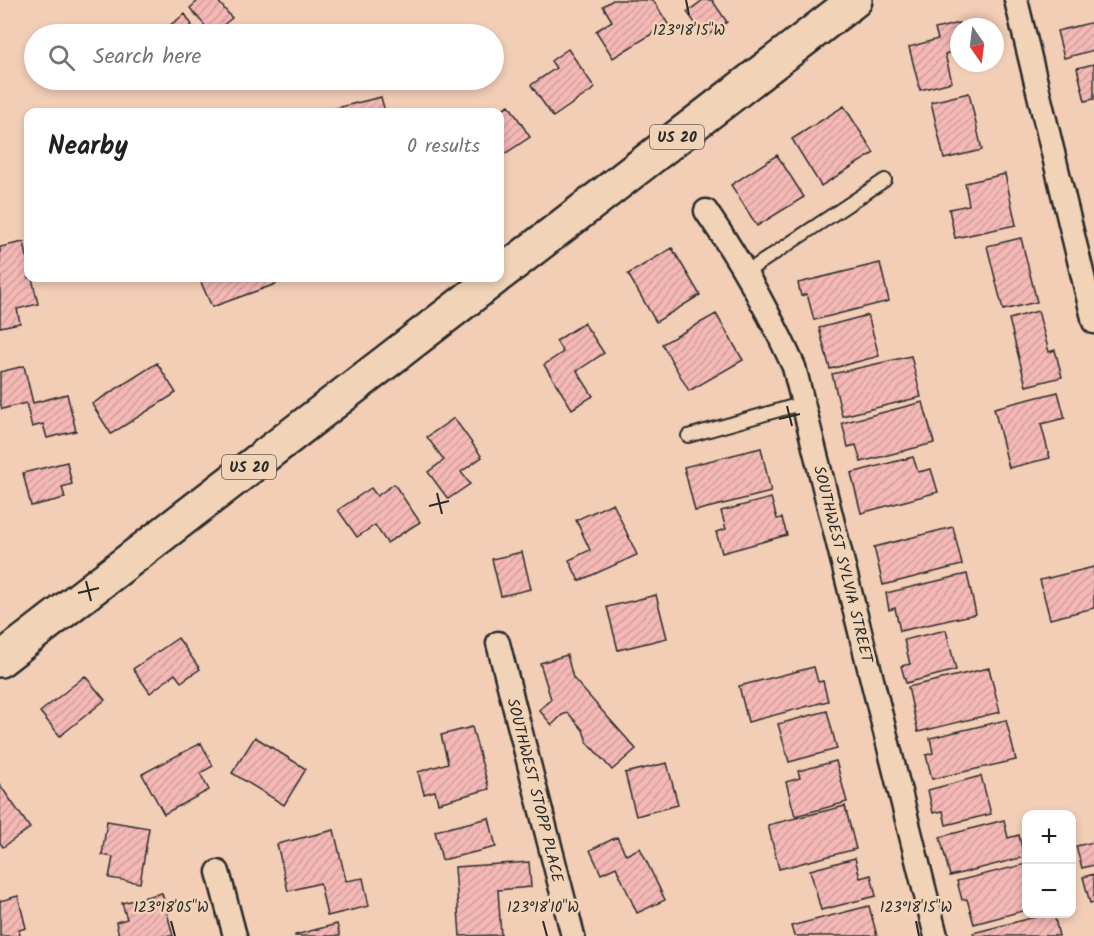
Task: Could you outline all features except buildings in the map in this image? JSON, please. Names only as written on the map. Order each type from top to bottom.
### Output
[{"type":"highway","name":"US 20","points":[[504,271],[855,0]]},
{"type":"highway","name":"US 20","points":[[1,655],[490,282]]},
{"type":"street","points":[[1016,0],[1094,322]]},
{"type":"street","name":"SOUTHWEST SYLVIA STREET","points":[[706,211],[728,243],[778,331],[795,367],[936,936]]},
{"type":"street","name":"SOUTHWEST STOPP PLACE","points":[[498,643],[573,936]]},
{"type":"street","points":[[218,872],[235,936]]},
{"type":"lane","points":[[745,273],[885,180]]},
{"type":"lane","points":[[688,436],[804,403]]}]
